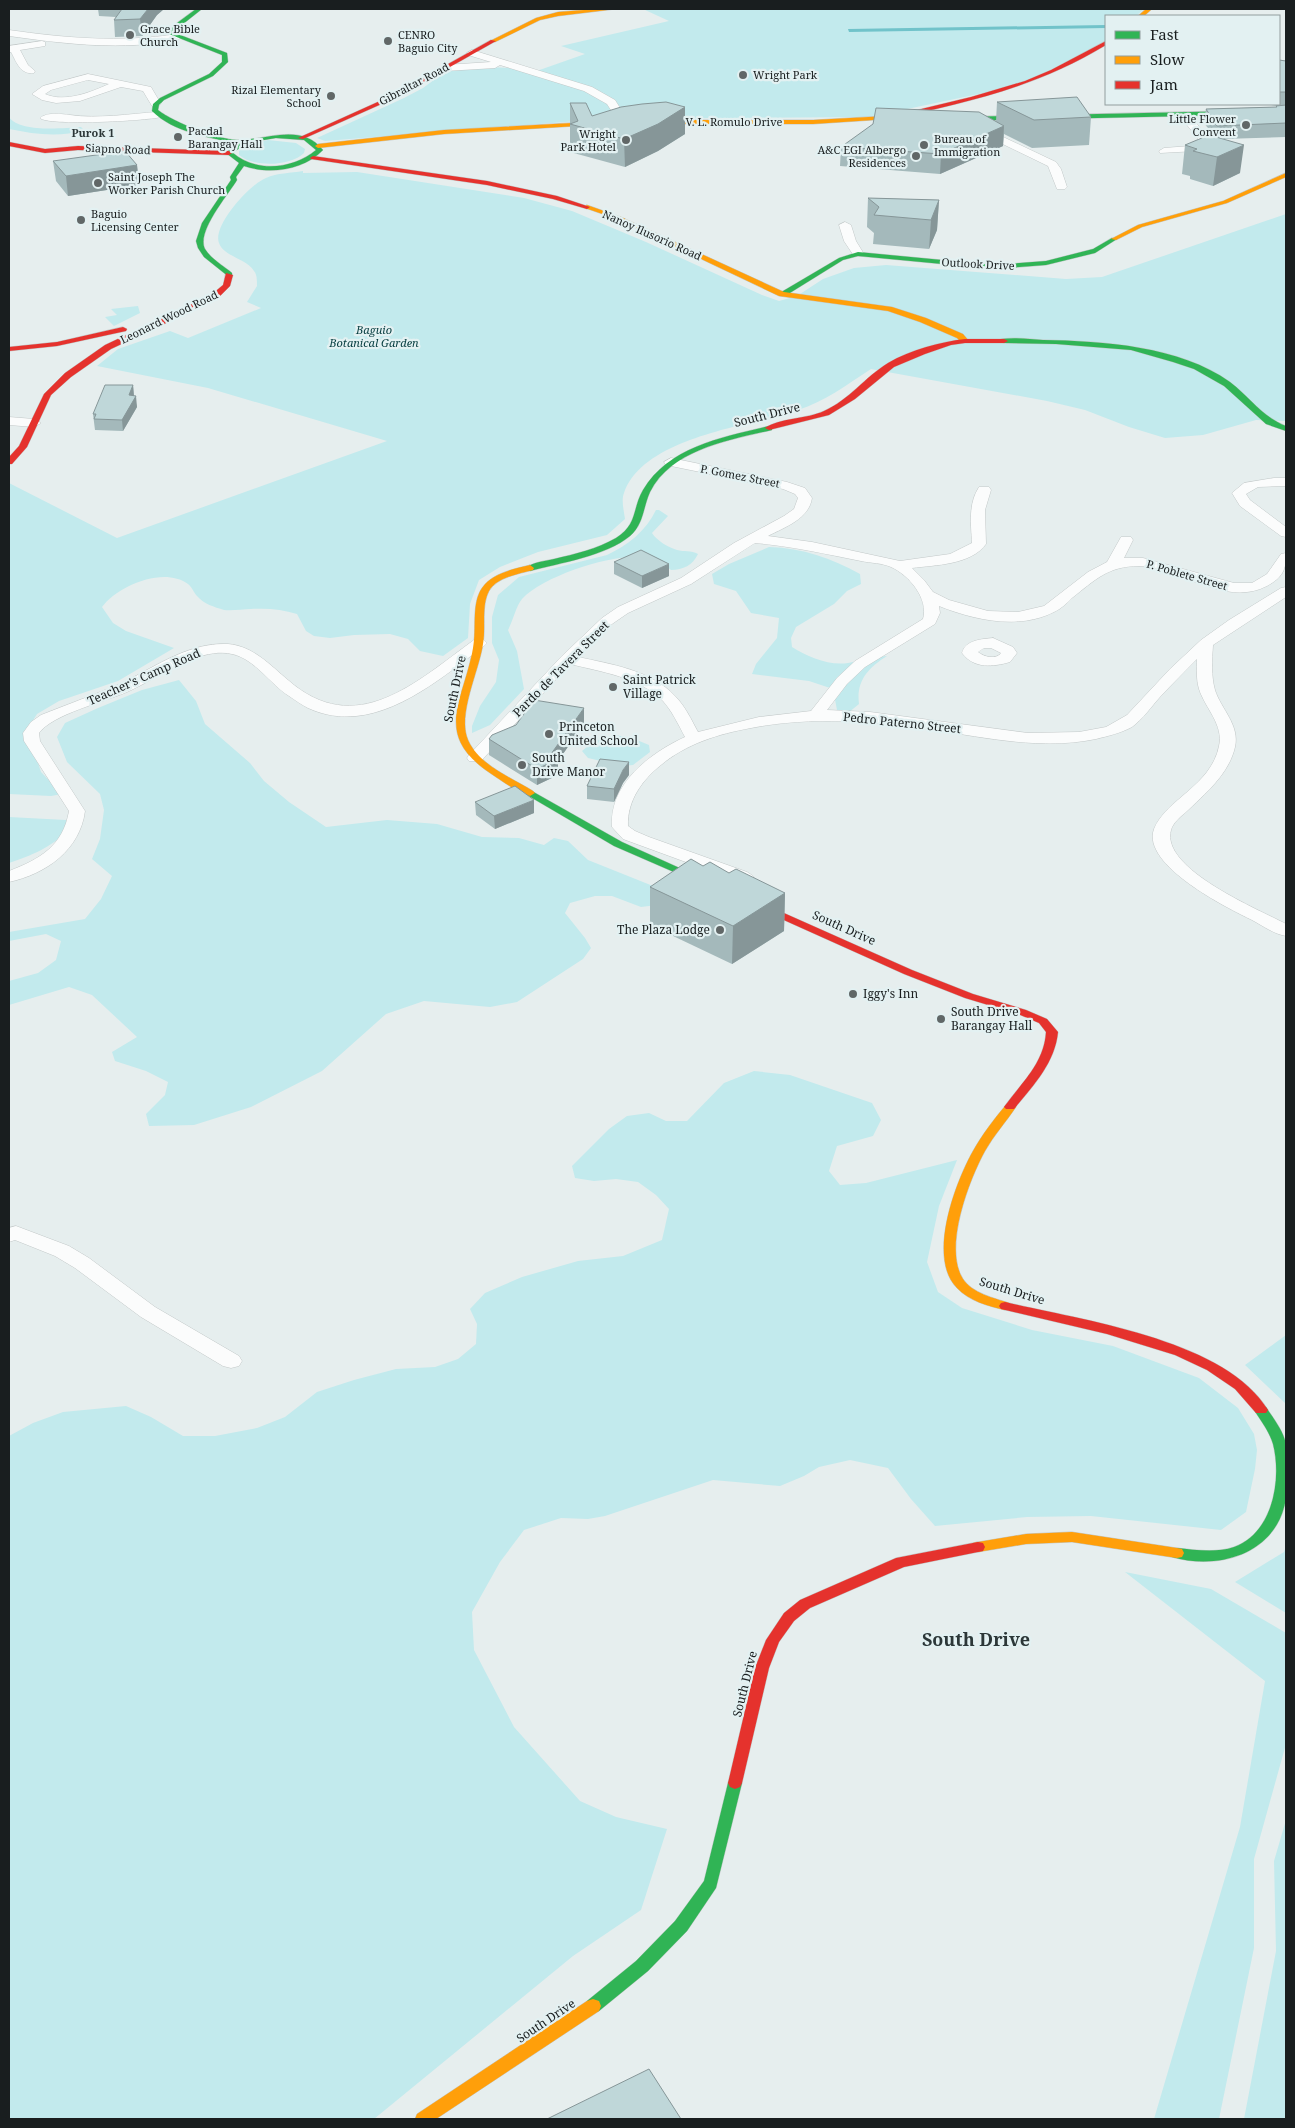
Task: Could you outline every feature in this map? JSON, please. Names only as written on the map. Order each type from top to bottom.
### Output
[{"type":"main road","points":[[199,9],[172,30],[172,34],[225,54],[225,62],[211,75],[162,99],[157,110],[187,127],[224,139],[241,142]]},
{"type":"main road","name":"Gibraltar Road","points":[[301,138],[393,97],[514,30],[542,17],[613,9]]},
{"type":"main road","name":"V. L. Romulo Drive","points":[[318,146],[405,135],[578,123],[813,122],[886,118],[968,101],[1042,78],[1083,58],[1105,44]]},
{"type":"main road","points":[[886,118],[970,119],[1286,112]]},
{"type":"main road","points":[[234,180],[258,171],[294,165],[313,158],[320,150],[318,146],[301,138],[263,137],[241,142],[232,147],[229,153],[234,160],[242,164],[260,167],[281,167]]},
{"type":"main road","name":"Siapno Road","points":[[9,144],[45,151],[78,148],[229,153]]},
{"type":"main road","name":"Nanoy Ilusorio Road","points":[[313,158],[474,181],[566,200],[619,218],[782,294],[889,309],[923,320],[952,339],[960,336],[965,341],[1083,344],[1131,348],[1168,357],[1197,367],[1227,384],[1269,422],[1286,429]]},
{"type":"main road","name":"Leonard Wood Road","points":[[9,462],[23,450],[48,394],[88,361],[133,334],[217,295],[228,282],[229,276],[224,269],[200,245],[204,227],[242,164]]},
{"type":"main road","name":"Outlook Drive","points":[[782,294],[842,259],[858,254],[995,267],[1046,263],[1095,251],[1135,228],[1225,202],[1286,175]]},
{"type":"main road","points":[[9,349],[58,344],[168,318]]},
{"type":"main road","name":"South Drive","points":[[724,890],[618,844],[548,805],[475,758],[466,748],[460,733],[479,643],[482,599],[491,584],[512,573],[599,549],[627,534],[641,516],[649,485],[656,475],[686,453],[724,439],[788,424],[826,412],[852,397],[891,365],[952,339]]},
{"type":"main road","points":[[58,344],[81,352],[88,361]]},
{"type":"main road","name":"South Drive","points":[[423,2119],[604,1999],[642,1966],[681,1926],[711,1883],[762,1668],[770,1645],[791,1613],[805,1604],[904,1561],[1003,1543],[1071,1537],[1197,1556],[1222,1556],[1241,1550],[1255,1542],[1279,1506],[1283,1480],[1276,1434],[1264,1412],[1246,1392],[1220,1372],[1178,1350],[1130,1335],[1000,1304],[972,1294],[957,1284],[950,1264],[950,1245],[962,1193],[979,1152],[1032,1078],[1052,1046],[1052,1032],[1043,1021],[1022,1012],[969,996],[908,972],[747,899]]},
{"type":"street","points":[[9,33],[72,40],[151,42],[177,37]]},
{"type":"street","points":[[30,71],[24,67],[11,49],[72,40]]},
{"type":"street","points":[[472,53],[588,89],[606,99],[624,122]]},
{"type":"street","points":[[445,68],[480,65],[516,66]]},
{"type":"street","points":[[45,118],[59,117],[80,120],[157,110],[147,89],[122,83],[88,77],[47,88],[37,94],[42,97],[58,100],[95,93],[122,83]]},
{"type":"street","points":[[578,123],[614,107]]},
{"type":"street","points":[[1164,152],[1211,148],[1184,115]]},
{"type":"street","points":[[970,119],[995,138],[1052,164],[1056,169],[1061,187]]},
{"type":"street","points":[[845,225],[850,241],[858,254]]},
{"type":"street","points":[[9,421],[34,422]]},
{"type":"street","name":"P. Gomez Street","points":[[672,462],[772,481],[800,491],[805,498],[799,512],[763,537]]},
{"type":"street","points":[[1286,482],[1248,485],[1239,492],[1245,503],[1286,533]]},
{"type":"street","points":[[763,537],[899,565],[961,556],[975,549],[979,544],[977,522],[979,500],[984,490]]},
{"type":"street","name":"Pardo de Tavera Street","points":[[475,758],[568,659],[607,621],[624,610],[686,581],[763,537]]},
{"type":"street","points":[[1113,564],[1126,540]]},
{"type":"street","name":"P. Poblete Street","points":[[933,615],[1018,616],[1039,613],[1049,609],[1104,568],[1122,561],[1145,562],[1222,586],[1257,587],[1274,578],[1286,557]]},
{"type":"street","points":[[815,716],[842,680],[860,664],[930,621],[934,609],[930,596],[899,565]]},
{"type":"street","name":"Pedro Paterno Street","points":[[747,899],[750,886],[741,876],[629,836],[620,827],[618,817],[621,806],[638,778],[660,756],[694,738],[750,723],[815,716],[868,716],[1026,739],[1090,735],[1114,730],[1139,714],[1159,688],[1206,643],[1286,591]]},
{"type":"street","name":"P. Poblete Street","points":[[930,596],[969,614]]},
{"type":"street","points":[[986,643],[987,616]]},
{"type":"street","name":"Teacher's Camp Road","points":[[9,877],[46,860],[62,847],[72,835],[77,823],[77,811],[32,741],[31,733],[37,725],[47,718],[120,689],[196,652],[213,649],[230,649],[244,653],[294,694],[306,702],[319,707],[343,712],[374,709],[403,697],[479,643]]},
{"type":"street","points":[[1206,643],[1204,672],[1207,689],[1214,706],[1225,724],[1229,739],[1226,752],[1218,768],[1167,822],[1162,831],[1161,840],[1175,862],[1191,878],[1210,892],[1286,931]]},
{"type":"street","points":[[568,659],[627,675],[664,693],[677,709],[694,738]]},
{"type":"street","points":[[9,1235],[16,1233],[62,1251],[82,1263],[148,1312],[231,1361]]},
{"type":"green space","name":"Wright Park","points":[[643,9],[1144,9],[1137,15],[1105,15],[1105,42],[1080,57],[1040,77],[993,91],[869,117],[603,119],[325,141],[317,138],[404,98],[423,88],[446,71],[488,67],[509,68],[531,73],[585,54],[561,46],[669,21]]},
{"type":"green space","points":[[9,117],[15,122],[32,127],[81,127],[84,130],[56,135],[18,131],[9,129]]},
{"type":"green space","points":[[268,140],[296,143],[305,149],[304,153],[290,161],[272,164],[254,162],[239,155],[239,151],[250,144]]},
{"type":"green space","name":"Baguio Botanical Garden","points":[[303,171],[303,173],[357,172],[524,198],[572,211],[779,301],[797,296],[823,279],[854,268],[886,265],[1066,279],[1102,277],[1286,214],[1286,421],[1256,420],[1203,435],[1165,438],[1129,427],[1085,410],[1047,401],[871,369],[836,392],[808,407],[700,437],[674,446],[652,459],[635,474],[624,493],[625,519],[607,535],[538,552],[500,567],[479,580],[470,604],[468,638],[443,656],[420,651],[408,639],[390,634],[330,638],[314,636],[306,631],[297,614],[269,609],[224,610],[203,601],[188,584],[178,579],[166,577],[142,581],[119,592],[102,607],[113,623],[126,631],[174,648],[118,681],[59,701],[37,714],[27,730],[41,772],[62,794],[51,796],[9,794],[9,483],[117,538],[387,441],[208,388],[97,366],[118,349],[170,331],[188,338],[261,308],[247,302],[257,286],[255,272],[246,263],[225,251],[219,243],[218,236],[221,227],[234,206],[251,188],[266,178],[275,175]]},
{"type":"green space","points":[[138,306],[140,313],[114,326],[105,317],[117,315],[111,309]]},
{"type":"green space","points":[[656,510],[668,516],[652,533],[654,536],[677,550],[698,554],[693,561],[683,568],[671,570],[653,559],[627,557],[612,559],[561,575],[545,582],[532,591],[520,602],[508,630],[517,651],[524,689],[490,725],[472,733],[472,726],[480,706],[496,682],[499,660],[492,643],[492,617],[498,595],[519,577],[607,555],[615,551],[642,531]]},
{"type":"green space","points":[[769,547],[793,549],[816,555],[860,574],[861,584],[847,591],[834,604],[796,627],[791,638],[792,647],[826,662],[841,664],[887,656],[869,670],[859,688],[859,704],[848,713],[837,710],[833,689],[809,681],[752,674],[756,664],[777,638],[779,618],[751,613],[736,591],[714,584],[712,574],[729,564]]},
{"type":"green space","points":[[179,680],[196,701],[205,724],[250,763],[264,781],[289,802],[326,827],[387,820],[437,824],[482,837],[519,838],[544,845],[554,838],[568,841],[588,860],[658,888],[657,905],[641,907],[612,896],[595,896],[570,903],[565,913],[591,948],[583,959],[517,1002],[490,1007],[424,1001],[386,1014],[322,1071],[251,1107],[194,1125],[149,1126],[146,1114],[165,1095],[168,1082],[146,1071],[115,1061],[112,1052],[137,1037],[92,995],[69,987],[9,1005],[9,981],[38,973],[56,960],[61,941],[46,934],[9,941],[9,932],[85,919],[101,899],[112,876],[92,859],[100,839],[104,810],[100,794],[67,762],[57,737],[65,723],[142,690]]},
{"type":"green space","points":[[615,735],[632,738],[649,745],[650,752],[633,765],[622,766],[588,758],[582,751],[594,741]]},
{"type":"green space","points":[[9,817],[66,820],[68,831],[40,850],[9,863]]},
{"type":"green space","points":[[754,1071],[790,1075],[872,1103],[881,1120],[873,1136],[837,1146],[829,1171],[840,1185],[866,1183],[957,1160],[939,1206],[927,1262],[938,1292],[962,1308],[1032,1330],[1113,1346],[1199,1378],[1238,1408],[1254,1434],[1257,1450],[1246,1512],[1221,1530],[1091,1516],[1027,1517],[935,1526],[911,1499],[888,1468],[850,1460],[819,1467],[804,1476],[780,1486],[713,1480],[605,1516],[588,1519],[561,1518],[524,1530],[500,1562],[472,1612],[474,1650],[514,1727],[580,1801],[616,1817],[667,1829],[641,1910],[573,1956],[374,2119],[9,2119],[9,1436],[33,1423],[63,1412],[126,1406],[151,1417],[183,1436],[215,1436],[257,1428],[285,1417],[317,1392],[354,1380],[396,1369],[435,1367],[458,1359],[476,1344],[477,1324],[470,1309],[485,1293],[522,1277],[578,1261],[623,1256],[662,1240],[669,1209],[656,1195],[638,1182],[616,1179],[594,1181],[575,1178],[572,1166],[609,1129],[627,1116],[649,1113],[666,1121],[687,1121],[724,1083]]},
{"type":"green space","points":[[1286,1335],[1286,1404],[1245,1365]]},
{"type":"green space","points":[[1286,1546],[1286,1613],[1235,1582],[1284,1552]]},
{"type":"green space","points":[[1125,1572],[1211,1589],[1286,1633],[1286,1744],[1254,1859],[1254,1948],[1219,2119],[1154,2119],[1240,1827],[1265,1681]]},
{"type":"green space","points":[[1286,1820],[1286,2119],[1244,2119],[1276,1951],[1274,1861]]},
{"type":"water","points":[[1105,25],[1105,28],[849,32],[848,29]]},
{"type":"building","points":[[122,9],[148,9],[140,19],[114,20]]},
{"type":"building","points":[[1280,60],[1286,61],[1286,92],[1280,92]]},
{"type":"building","points":[[1077,97],[1091,117],[1034,120],[997,102]]},
{"type":"building","points":[[666,102],[685,107],[658,124],[624,139],[570,124],[578,121],[570,103],[586,103],[592,116],[621,107]]},
{"type":"building","points":[[1286,105],[1286,123],[1217,126],[1206,109],[1277,107]]},
{"type":"building","points":[[876,108],[979,112],[1004,126],[941,154],[841,147],[873,124]]},
{"type":"building","points":[[1209,135],[1244,145],[1217,157],[1193,151],[1197,149],[1185,145]]},
{"type":"building","points":[[125,151],[137,165],[66,176],[53,161]]},
{"type":"building","points":[[868,198],[939,200],[931,220],[874,215],[879,207]]},
{"type":"building","points":[[105,385],[133,385],[129,395],[136,396],[122,420],[94,419],[96,414],[93,414]]},
{"type":"building","points":[[641,550],[669,564],[642,576],[614,562]]},
{"type":"building","points":[[534,700],[584,708],[551,754],[558,759],[537,769],[489,739],[492,735],[516,725]]},
{"type":"building","points":[[600,759],[629,762],[614,789],[587,786]]},
{"type":"building","points":[[515,786],[534,800],[494,816],[475,802]]},
{"type":"building","points":[[691,859],[703,866],[710,862],[729,873],[736,869],[785,893],[733,926],[650,887]]},
{"type":"building","points":[[649,2069],[681,2119],[547,2119]]},
{"type":"traffic: fast","points":[[199,9],[175,27],[172,34],[225,54],[225,62],[211,75],[162,99],[156,104],[155,111],[173,123],[184,127],[207,135],[241,142]]},
{"type":"traffic: fast","points":[[955,119],[1286,112]]},
{"type":"traffic: fast","points":[[276,136],[294,136],[306,139],[311,141],[320,150],[300,163],[274,168],[261,168],[249,165],[229,153],[244,141],[276,136]]},
{"type":"traffic: fast","points":[[229,275],[204,252],[200,241],[206,223],[234,180],[233,177],[242,164]]},
{"type":"traffic: fast","points":[[782,294],[841,259],[858,254],[995,267],[1046,263],[1095,251],[1114,239]]},
{"type":"traffic: fast","points":[[1004,341],[1056,342],[1131,348],[1176,360],[1197,367],[1227,384],[1269,422],[1286,429]]},
{"type":"traffic: fast","points":[[530,568],[594,551],[618,540],[632,529],[638,518],[647,490],[670,464],[701,447],[769,428]]},
{"type":"traffic: fast","points":[[530,793],[618,844],[710,884]]},
{"type":"traffic: fast","points":[[1177,1553],[1201,1555],[1233,1553],[1254,1543],[1264,1533],[1272,1520],[1281,1491],[1282,1461],[1277,1437],[1261,1410]]},
{"type":"traffic: fast","points":[[593,2006],[642,1966],[681,1926],[711,1883],[735,1783]]},
{"type":"traffic: slow","points":[[493,41],[538,19],[558,14],[613,9]]},
{"type":"traffic: slow","points":[[1142,15],[1149,9]]},
{"type":"traffic: slow","points":[[648,122],[813,122],[887,118]]},
{"type":"traffic: slow","points":[[318,146],[444,132],[608,123]]},
{"type":"traffic: slow","points":[[1114,239],[1140,226],[1225,202],[1286,175]]},
{"type":"traffic: slow","points":[[587,207],[619,218],[782,294],[889,309],[923,320],[960,336],[965,341]]},
{"type":"traffic: slow","points":[[530,568],[494,581],[483,594],[479,642],[462,707],[460,729],[463,740],[477,759],[530,793]]},
{"type":"traffic: slow","points":[[1005,1306],[978,1297],[960,1285],[951,1266],[950,1251],[951,1233],[966,1179],[979,1151],[1010,1107]]},
{"type":"traffic: slow","points":[[978,1547],[1026,1539],[1072,1537],[1177,1553]]},
{"type":"traffic: slow","points":[[423,2119],[593,2006]]},
{"type":"traffic: jam","points":[[301,138],[393,97],[493,41]]},
{"type":"traffic: jam","points":[[887,118],[973,98],[1027,82],[1080,59],[1105,44]]},
{"type":"traffic: jam","points":[[9,144],[45,151],[78,148],[229,153]]},
{"type":"traffic: jam","points":[[313,158],[521,189],[587,207]]},
{"type":"traffic: jam","points":[[9,462],[23,447],[48,394],[68,375],[108,347],[214,297],[226,286],[229,275]]},
{"type":"traffic: jam","points":[[9,349],[57,344],[123,329]]},
{"type":"traffic: jam","points":[[769,428],[826,413],[852,397],[891,365],[922,352],[950,343],[1004,341]]},
{"type":"traffic: jam","points":[[750,901],[908,972],[969,996],[1022,1012],[1043,1021],[1052,1032],[1048,1053],[1031,1081],[1010,1107]]},
{"type":"traffic: jam","points":[[1005,1306],[1107,1329],[1144,1339],[1179,1352],[1212,1367],[1240,1386],[1261,1410]]},
{"type":"traffic: jam","points":[[735,1783],[762,1668],[773,1640],[789,1617],[805,1604],[901,1562],[978,1547]]},
{"type":"place","name":"Grace Bible Church","points":[[130,35]]},
{"type":"place","name":"CENRO Baguio City","points":[[388,41]]},
{"type":"place","name":"Wright Park","points":[[743,75]]},
{"type":"place","name":"Rizal Elementary School","points":[[331,96]]},
{"type":"place","name":"Little Flower Convent","points":[[1246,125]]},
{"type":"place","name":"Pacdal Barangay Hall","points":[[178,137]]},
{"type":"place","name":"Wright Park Hotel","points":[[626,140]]},
{"type":"place","name":"Bureau of Immigration","points":[[924,145]]},
{"type":"place","name":"A&C EGI Albergo Residences","points":[[916,156]]},
{"type":"place","name":"Saint Joseph The Worker Parish Church","points":[[98,183]]},
{"type":"place","name":"Baguio Licensing Center","points":[[81,220]]},
{"type":"place","name":"Saint Patrick Village","points":[[613,687]]},
{"type":"place","name":"Princeton United School","points":[[549,734]]},
{"type":"place","name":"South Drive Manor","points":[[522,765]]},
{"type":"place","name":"The Plaza Lodge","points":[[720,930]]},
{"type":"place","name":"Iggy's Inn","points":[[853,994]]},
{"type":"place","name":"South Drive Barangay Hall","points":[[941,1019]]},
{"type":"district","name":"Purok 1","points":[[93,133]]},
{"type":"district","name":"South Drive","points":[[976,1640]]}]
